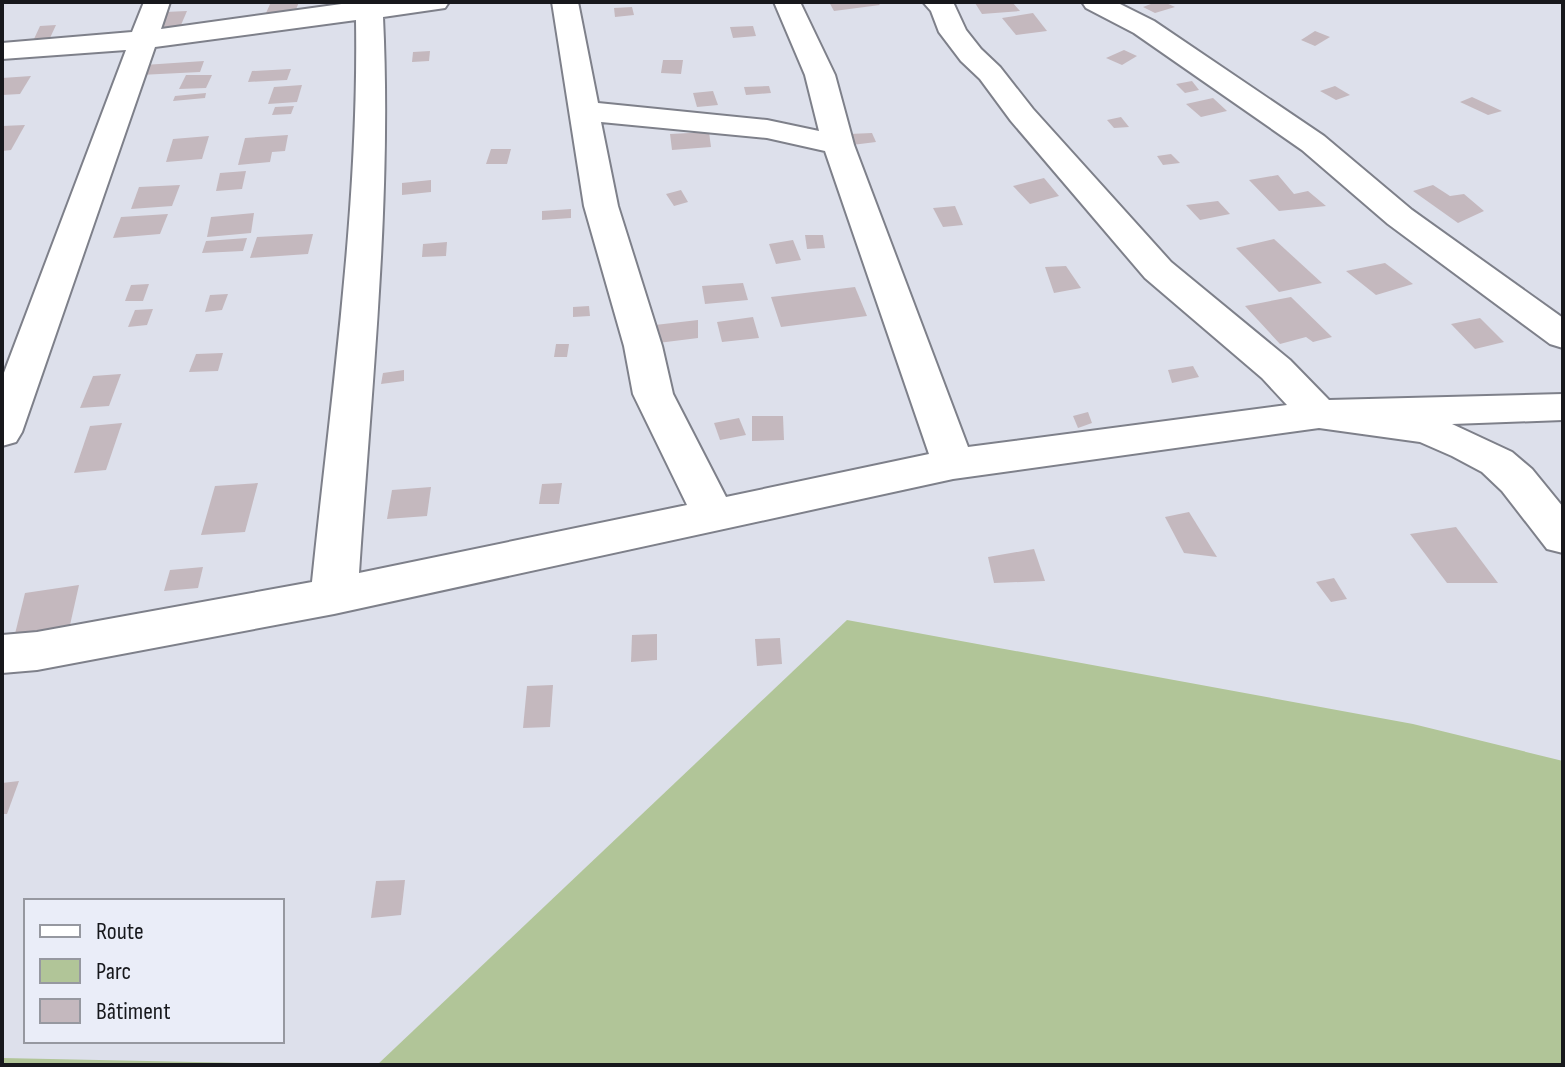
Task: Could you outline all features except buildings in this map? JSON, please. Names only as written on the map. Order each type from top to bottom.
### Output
[{"type":"street","points":[[2,432],[157,2]]},
{"type":"street","points":[[2,51],[142,40],[368,6],[436,2]]},
{"type":"street","points":[[565,2],[601,206],[643,346],[653,394],[715,517]]},
{"type":"street","points":[[787,2],[820,75],[838,145],[953,464]]},
{"type":"street","points":[[936,2],[943,7],[953,32],[963,46],[990,73],[1022,115],[1158,270],[1276,369],[1319,414],[1427,429],[1467,446],[1497,462],[1517,480],[1563,537]]},
{"type":"street","points":[[1095,2],[1144,27],[1313,143],[1400,217],[1563,336]]},
{"type":"street","points":[[334,596],[364,246],[372,89],[368,6]]},
{"type":"street","points":[[585,111],[767,129],[838,145]]},
{"type":"street","points":[[2,654],[37,651],[334,596],[953,464],[1319,414],[1563,407]]},
{"type":"green space","points":[[847,620],[1413,724],[1563,761],[1563,1065],[377,1065]]},
{"type":"green space","points":[[2,1058],[340,1065],[2,1065]]}]
